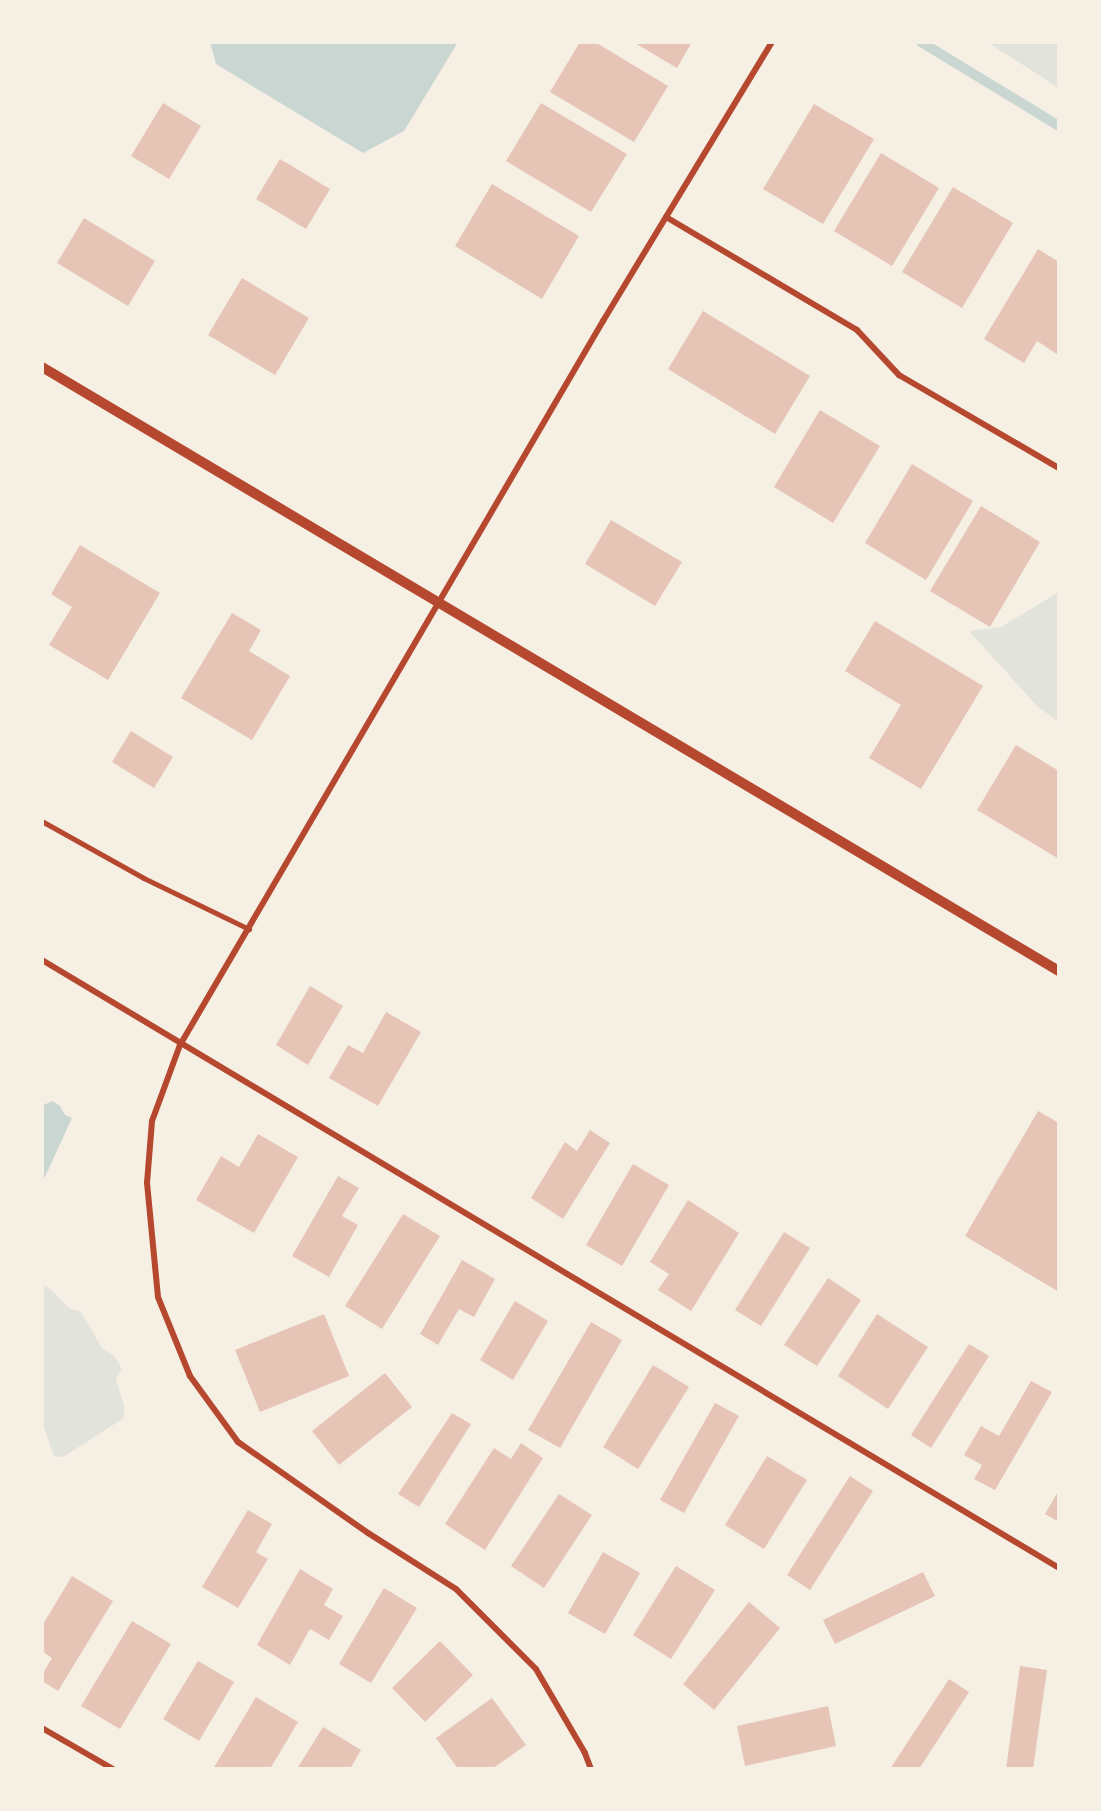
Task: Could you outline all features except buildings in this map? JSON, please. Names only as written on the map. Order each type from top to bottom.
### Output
[{"type":"street","points":[[591,1769],[585,1753],[536,1669],[456,1589],[368,1533],[238,1442],[190,1376],[158,1297],[147,1182],[152,1121],[180,1044],[666,217],[772,42]]},
{"type":"street","points":[[666,217],[857,330],[899,375],[1059,468]]},
{"type":"street","points":[[42,367],[1059,971]]},
{"type":"street","points":[[42,960],[1059,1568]]},
{"type":"street","points":[[42,1728],[113,1769]]},
{"type":"lane","points":[[42,821],[144,878],[249,929]]},
{"type":"shaded area","points":[[210,42],[458,42],[404,131],[363,153],[216,64]]},
{"type":"shaded area","points":[[987,42],[1059,42],[1059,88]]},
{"type":"shaded area","points":[[1059,592],[1059,722],[1037,706],[969,631],[1001,627]]},
{"type":"shaded area","points":[[52,1101],[60,1106],[65,1115],[72,1118],[43,1181],[42,1106]]},
{"type":"shaded area","points":[[42,1284],[52,1290],[69,1308],[81,1312],[102,1348],[114,1356],[122,1369],[116,1379],[124,1406],[124,1418],[63,1457],[54,1456],[42,1422]]},
{"type":"waterway","points":[[921,42],[1059,126]]}]
